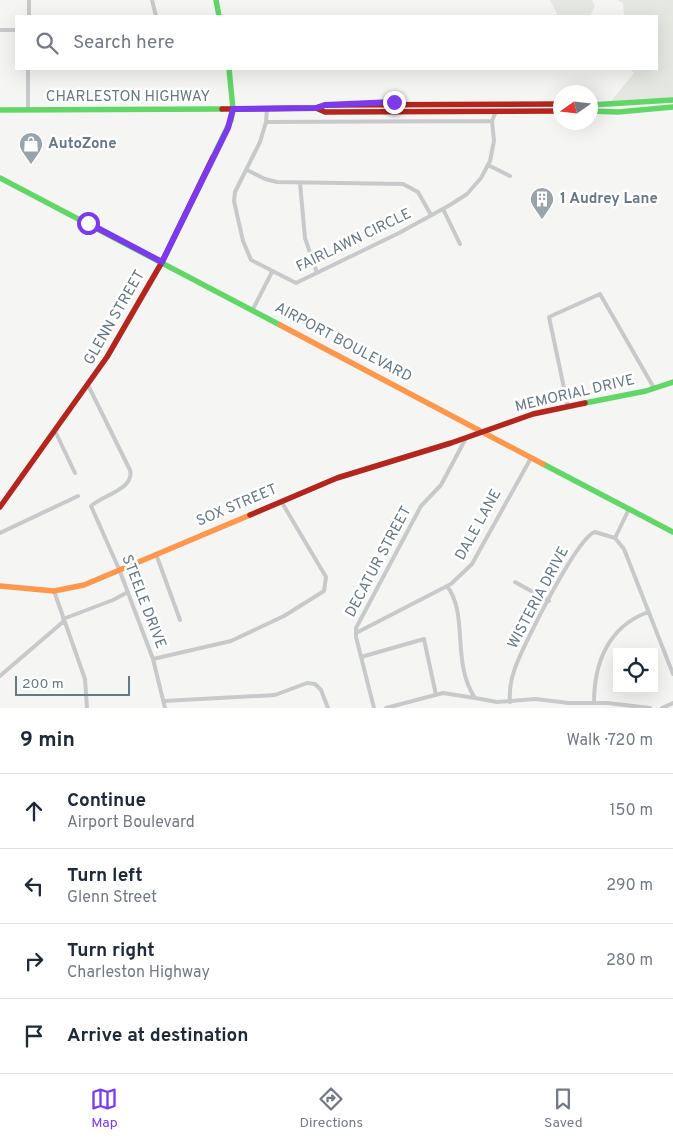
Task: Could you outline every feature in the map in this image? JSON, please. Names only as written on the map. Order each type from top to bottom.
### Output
[{"type":"main road","points":[[216,0],[219,15]]},
{"type":"main road","name":"GLENN STREET","points":[[0,507],[107,357],[162,262],[228,128],[233,109],[228,70]]},
{"type":"main road","points":[[598,105],[673,100]]},
{"type":"main road","name":"CHARLESTON HIGHWAY","points":[[0,110],[316,108],[325,105],[394,102],[553,104]]},
{"type":"main road","points":[[598,111],[618,112],[673,107]]},
{"type":"main road","name":"CHARLESTON HIGHWAY","points":[[316,108],[325,112],[553,111]]},
{"type":"main road","name":"AIRPORT BOULEVARD","points":[[0,178],[673,532]]},
{"type":"main road","name":"MEMORIAL DRIVE","points":[[484,432],[516,419],[673,382]]},
{"type":"main road","name":"SOX STREET","points":[[0,586],[54,591],[84,585],[337,478],[484,432]]},
{"type":"street","points":[[28,15],[29,0]]},
{"type":"street","points":[[152,0],[156,15]]},
{"type":"street","points":[[0,30],[15,30]]},
{"type":"street","points":[[28,70],[28,110]]},
{"type":"street","name":"FAIRLAWN CIRCLE","points":[[267,108],[266,122],[260,142],[234,196],[238,225],[248,256],[254,262],[296,283],[444,209],[473,188],[488,166],[494,141],[492,121],[498,104]]},
{"type":"street","points":[[266,122],[492,121]]},
{"type":"street","points":[[488,166],[510,176]]},
{"type":"street","points":[[246,170],[269,181],[403,184],[418,192],[431,215]]},
{"type":"street","points":[[300,183],[305,238],[317,273]]},
{"type":"street","points":[[444,209],[460,244]]},
{"type":"street","points":[[252,309],[272,272]]},
{"type":"street","points":[[568,407],[549,317],[600,294],[654,388]]},
{"type":"street","name":"STEELE DRIVE","points":[[88,385],[130,470],[131,478],[127,485],[98,499],[91,506],[120,569],[153,659],[165,708]]},
{"type":"street","points":[[55,431],[75,473]]},
{"type":"street","name":"DECATUR STREET","points":[[374,708],[356,633],[418,513],[426,500],[441,486],[466,438]]},
{"type":"street","name":"DALE LANE","points":[[356,633],[461,577],[472,564],[531,458]]},
{"type":"street","points":[[0,532],[78,496]]},
{"type":"street","points":[[153,659],[231,641],[284,616],[324,590],[326,576],[281,501]]},
{"type":"street","points":[[630,509],[615,538],[628,556],[673,674]]},
{"type":"street","name":"WISTERIA DRIVE","points":[[510,702],[509,694],[515,668],[570,560],[587,536],[599,532],[615,538]]},
{"type":"street","points":[[156,554],[180,620]]},
{"type":"street","points":[[515,582],[549,601]]},
{"type":"street","points":[[447,586],[453,597],[457,613],[463,672],[475,698]]},
{"type":"street","points":[[54,591],[86,682],[87,708]]},
{"type":"street","points":[[0,676],[64,620],[128,592]]},
{"type":"street","points":[[594,703],[596,670],[606,646],[621,627],[631,619],[648,612]]},
{"type":"street","points":[[361,657],[424,639],[436,695]]},
{"type":"street","points":[[164,701],[275,694],[307,683],[315,684],[321,690],[328,708]]},
{"type":"street","points":[[386,708],[443,693],[497,702],[539,699],[569,703],[624,704],[650,708]]},
{"type":"street","points":[[662,708],[673,703]]},
{"type":"shaded area","points":[[550,0],[592,0],[595,6],[590,15],[558,15]]},
{"type":"shaded area","points":[[617,0],[673,0],[673,100],[608,105],[634,73],[632,70],[658,70],[658,15],[624,15],[623,3]]},
{"type":"traffic: fast","points":[[216,0],[219,15]]},
{"type":"traffic: fast","points":[[213,157],[231,120],[233,109],[229,70]]},
{"type":"traffic: fast","points":[[598,105],[673,100]]},
{"type":"traffic: fast","points":[[598,111],[618,112],[673,107]]},
{"type":"traffic: fast","points":[[0,110],[222,109]]},
{"type":"traffic: fast","points":[[0,178],[280,325]]},
{"type":"traffic: fast","points":[[585,403],[646,391],[673,382]]},
{"type":"traffic: fast","points":[[543,464],[673,532]]},
{"type":"traffic: slow","points":[[280,325],[543,464]]},
{"type":"traffic: slow","points":[[0,586],[54,591],[84,585],[250,515]]},
{"type":"traffic: jam","points":[[222,109],[316,108],[325,105],[553,104]]},
{"type":"traffic: jam","points":[[316,108],[325,112],[553,111]]},
{"type":"traffic: jam","points":[[0,507],[107,357],[162,262],[213,157]]},
{"type":"traffic: jam","points":[[250,515],[337,478],[451,443],[533,414],[585,403]]},
{"type":"place","name":"AutoZone","points":[[31,165]]},
{"type":"place","name":"1 Audrey Lane","points":[[542,220]]},
{"type":"route","points":[[88,223],[162,262],[228,128],[233,109],[316,108],[325,105],[394,102]]}]
